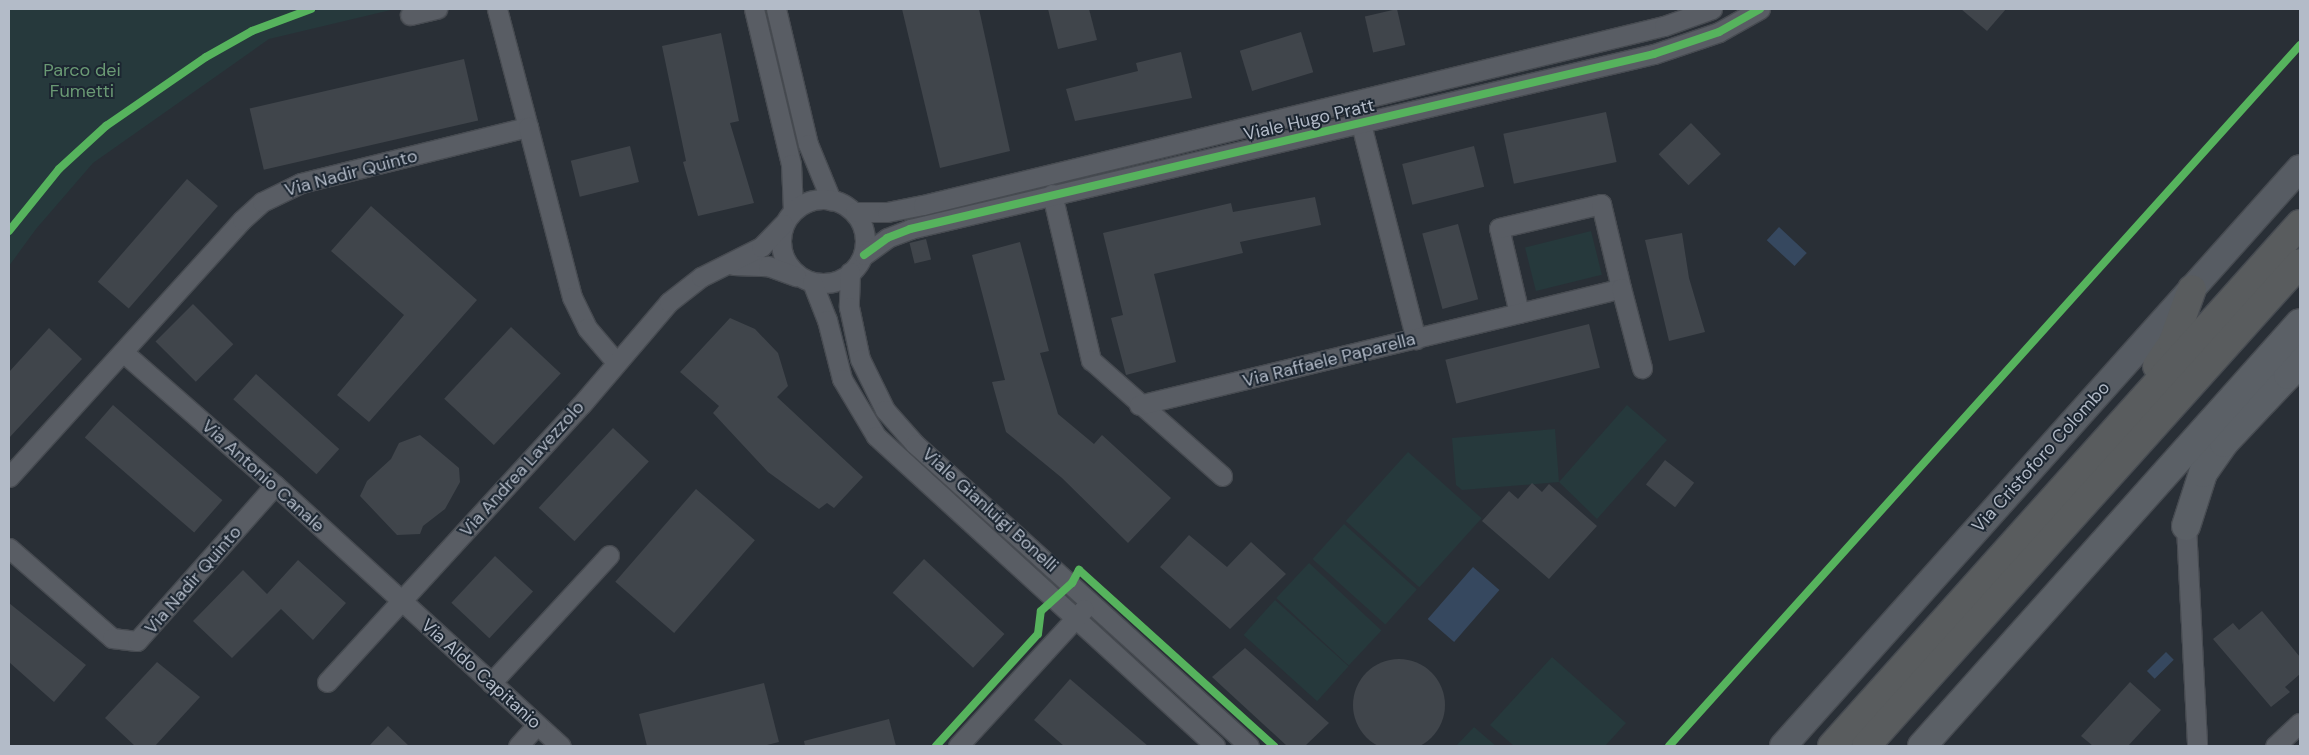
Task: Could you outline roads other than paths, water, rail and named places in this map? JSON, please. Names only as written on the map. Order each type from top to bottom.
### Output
[{"type":"highway","points":[[1832,746],[2300,224]]},
{"type":"highway","points":[[1866,746],[2300,263]]},
{"type":"highway","points":[[2048,505],[2167,352],[2192,288]]},
{"type":"main road","name":"Via Cristoforo Colombo","points":[[1783,746],[2300,168]]},
{"type":"main road","points":[[1922,746],[2300,323]]},
{"type":"main road","points":[[2186,526],[2203,472],[2224,443],[2285,379],[2300,346]]},
{"type":"street","points":[[410,15],[437,9]]},
{"type":"street","points":[[498,9],[572,297],[587,328],[616,362]]},
{"type":"street","points":[[754,9],[791,164],[788,217],[783,256],[806,280]]},
{"type":"street","points":[[776,9],[808,144],[831,200]]},
{"type":"street","name":"Viale Hugo Pratt","points":[[854,212],[887,212],[923,205],[1664,26],[1712,9]]},
{"type":"street","name":"Viale Hugo Pratt","points":[[864,255],[896,234],[1052,194],[1360,124],[1691,43],[1760,9]]},
{"type":"street","points":[[1360,124],[1416,339]]},
{"type":"street","name":"Via Nadir Quinto","points":[[9,477],[242,220],[272,196],[301,183],[528,127]]},
{"type":"street","points":[[1052,194],[1091,360],[1140,406],[1222,476]]},
{"type":"street","points":[[725,266],[768,266],[806,280],[831,282],[850,272],[864,255],[864,229],[854,212],[831,200],[811,201],[788,217]]},
{"type":"street","points":[[1519,313],[1499,228],[1602,204],[1642,368]]},
{"type":"street","name":"Via Andrea Lavezzolo","points":[[327,682],[402,602],[678,293],[761,247],[788,217]]},
{"type":"street","name":"Viale Gianluigi Bonelli","points":[[850,272],[849,307],[860,358],[885,410],[915,444],[1092,601],[1249,746]]},
{"type":"street","name":"Viale Gianluigi Bonelli","points":[[806,280],[827,320],[842,379],[870,430],[1215,746]]},
{"type":"street","name":"Via Raffaele Paparella","points":[[1140,406],[1621,288]]},
{"type":"street","name":"Via Antonio Canale","points":[[123,352],[275,485],[402,602]]},
{"type":"street","name":"Via Nadir Quinto","points":[[9,548],[112,638],[137,641],[275,485]]},
{"type":"street","points":[[2186,526],[2197,746]]},
{"type":"street","points":[[491,683],[609,555]]},
{"type":"street","points":[[958,746],[1092,601]]},
{"type":"street","name":"Via Aldo Capitanio","points":[[402,602],[561,746]]},
{"type":"street","points":[[2275,746],[2300,723]]},
{"type":"street","points":[[518,746],[537,724]]},
{"type":"water","points":[[1779,227],[1807,253],[1795,266],[1767,240]]},
{"type":"water","points":[[1473,567],[1499,590],[1454,642],[1428,619]]},
{"type":"water","points":[[2166,652],[2174,660],[2155,679],[2147,671]]},
{"type":"park label","name":"Parco dei Fumetti","points":[[82,81]]}]
